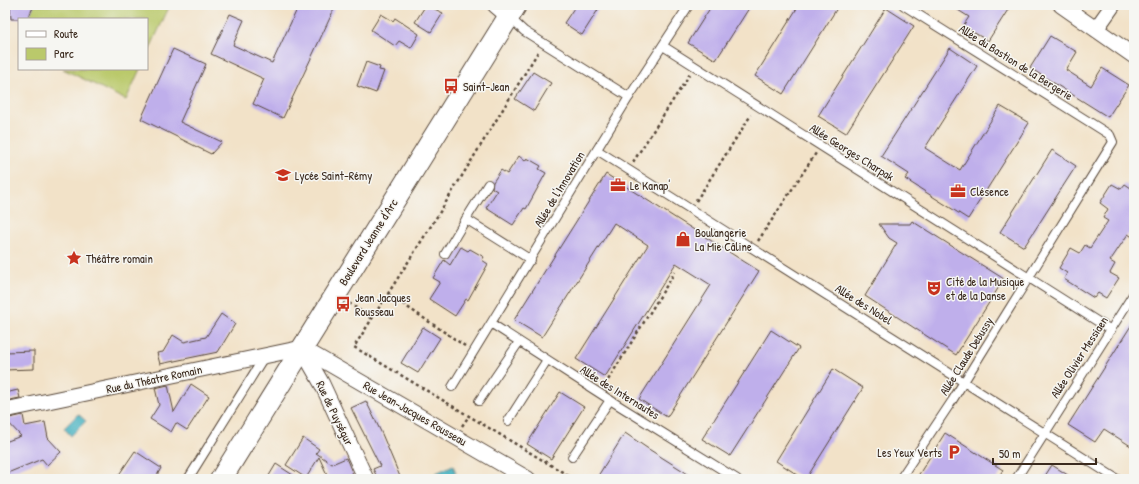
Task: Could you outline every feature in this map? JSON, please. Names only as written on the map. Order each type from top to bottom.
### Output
[{"type":"street","points":[[1061,5],[1134,56]]},
{"type":"street","points":[[1096,29],[1113,5]]},
{"type":"street","name":"Boulevard Jeanne d'Arc","points":[[221,479],[336,294],[506,9]]},
{"type":"street","name":"Rue du Théatre Romain","points":[[5,410],[302,348]]},
{"type":"street","name":"Rue Jean-Jacques Rousseau","points":[[302,348],[528,479]]},
{"type":"street","name":"Rue de Puységur","points":[[302,348],[322,384],[366,479]]},
{"type":"street","points":[[322,384],[327,376],[338,368]]},
{"type":"lane","name":"Allée de l'Innovation","points":[[452,387],[492,324],[629,97],[689,5]]},
{"type":"lane","name":"Allée du Bastion de la Bergerie","points":[[903,5],[1091,122],[1110,135],[1113,142]]},
{"type":"lane","points":[[506,9],[524,31],[629,97]]},
{"type":"lane","name":"Allée Georges Charpak","points":[[663,46],[1110,330]]},
{"type":"lane","name":"Allée Claude Debussy","points":[[900,479],[964,382],[1113,142]]},
{"type":"lane","name":"Allée des Nobel","points":[[598,150],[1118,479]]},
{"type":"lane","points":[[445,254],[488,184]]},
{"type":"lane","points":[[466,219],[531,260]]},
{"type":"lane","name":"Allée Olivier Messiaen","points":[[1016,479],[1134,293]]},
{"type":"lane","name":"Allée des Internautes","points":[[492,324],[600,394],[737,479]]},
{"type":"lane","points":[[479,400],[519,342]]},
{"type":"lane","points":[[188,479],[265,356]]},
{"type":"lane","points":[[508,421],[548,360]]},
{"type":"lane","points":[[572,457],[610,400]]},
{"type":"path","points":[[544,43],[354,347],[574,479]]},
{"type":"path","points":[[628,169],[695,67]]},
{"type":"path","points":[[691,209],[757,106]]},
{"type":"path","points":[[753,248],[820,146]]},
{"type":"path","points":[[600,394],[675,272]]},
{"type":"path","points":[[336,294],[372,319]]},
{"type":"path","points":[[388,294],[474,352]]},
{"type":"green space","points":[[34,5],[170,5],[148,53],[148,18],[28,18]]},
{"type":"green space","points":[[65,70],[140,70],[126,100]]},
{"type":"water","points":[[78,414],[86,421],[71,436],[64,428]]},
{"type":"water","points":[[453,465],[456,473],[439,479],[436,473]]},
{"type":"building","points":[[10,5],[34,5],[28,18],[11,19]]},
{"type":"building","points":[[299,5],[336,5],[283,118],[253,104],[264,79],[211,54],[230,14],[244,20],[233,45],[272,63]]},
{"type":"building","points":[[426,5],[443,13],[431,32],[415,22]]},
{"type":"building","points":[[576,5],[601,5],[582,35],[564,23]]},
{"type":"building","points":[[712,5],[751,5],[716,60],[688,43]]},
{"type":"building","points":[[799,5],[839,5],[783,94],[755,76]]},
{"type":"building","points":[[950,5],[1011,5],[988,41],[963,26],[969,17]]},
{"type":"building","points":[[886,8],[914,26],[846,133],[818,116]]},
{"type":"building","points":[[381,14],[393,21],[395,18],[419,34],[411,48],[399,41],[395,46],[371,30]]},
{"type":"building","points":[[1050,36],[1077,52],[1066,70],[1091,86],[1102,68],[1129,85],[1108,117],[1030,68]]},
{"type":"building","points":[[950,48],[977,66],[925,148],[960,170],[1000,106],[1029,123],[968,219],[905,179],[909,174],[881,156]]},
{"type":"building","points":[[173,49],[206,64],[180,122],[222,142],[211,154],[141,119]]},
{"type":"building","points":[[366,62],[380,67],[379,70],[384,71],[376,93],[357,86]]},
{"type":"building","points":[[533,72],[551,83],[534,111],[515,99]]},
{"type":"building","points":[[1052,150],[1076,166],[1024,247],[1000,232]]},
{"type":"building","points":[[519,156],[525,161],[527,158],[541,166],[539,169],[546,173],[526,209],[524,208],[513,225],[486,208],[497,191],[492,188],[493,182],[501,170],[507,174]]},
{"type":"building","points":[[606,174],[759,271],[667,417],[639,399],[711,285],[676,263],[605,377],[576,359],[648,245],[614,223],[542,337],[514,320]]},
{"type":"building","points":[[1112,184],[1121,189],[1125,184],[1134,190],[1134,238],[1128,234],[1110,261],[1115,264],[1110,273],[1119,278],[1106,298],[1098,293],[1094,298],[1064,279],[1067,273],[1059,268],[1071,248],[1080,253],[1085,245],[1090,248],[1108,221],[1103,218],[1108,209],[1100,203]]},
{"type":"building","name":"Cité de la Musique et de la Danse","points":[[912,221],[1004,279],[956,355],[865,296],[897,243],[889,238],[879,224],[910,224]]},
{"type":"building","points":[[461,247],[468,251],[470,249],[484,257],[482,260],[488,264],[468,300],[466,299],[455,316],[429,299],[440,282],[433,278],[444,260],[450,265]]},
{"type":"building","points":[[221,314],[235,324],[218,352],[160,364],[157,353],[163,352],[173,335],[184,342],[206,337]]},
{"type":"building","points":[[1134,321],[1134,448],[1104,429],[1095,442],[1068,425]]},
{"type":"building","points":[[423,327],[440,338],[418,373],[401,363]]},
{"type":"building","points":[[771,330],[799,348],[730,456],[702,439]]},
{"type":"building","points":[[34,351],[34,369],[5,370],[5,352]]},
{"type":"building","points":[[833,369],[863,388],[806,479],[804,479],[776,461]]},
{"type":"building","points":[[191,384],[209,396],[187,430],[176,423],[171,432],[150,419],[159,405],[155,388],[168,385],[174,412]]},
{"type":"building","points":[[18,390],[20,398],[5,401],[5,393]]},
{"type":"building","points":[[560,392],[584,407],[551,459],[527,444]]},
{"type":"building","points":[[366,401],[401,479],[378,479],[373,469],[380,466],[351,408]]},
{"type":"building","points":[[23,415],[25,426],[45,422],[48,438],[61,452],[47,465],[42,459],[5,474],[5,442],[21,436],[5,419]]},
{"type":"building","points":[[625,433],[647,448],[696,479],[596,479]]},
{"type":"building","name":"Les Yeux Verts","points":[[945,433],[1003,470],[997,479],[916,479]]},
{"type":"building","points":[[303,438],[319,449],[316,453],[332,464],[346,458],[355,479],[329,479],[319,457],[306,478],[286,465]]},
{"type":"building","points":[[135,451],[161,468],[155,479],[116,479]]},
{"type":"building","points":[[276,464],[299,479],[267,479]]},
{"type":"building","points":[[1052,465],[1074,479],[1043,479]]},
{"type":"place","name":"Saint-Jean","points":[[451,86]]},
{"type":"place","name":"Lycée Saint-Rémy","points":[[283,175]]},
{"type":"place","name":"Le Kanap'","points":[[618,185]]},
{"type":"place","name":"Clésence","points":[[958,191]]},
{"type":"place","name":"Boulangerie La Mie Câline","points":[[683,239]]},
{"type":"place","name":"Théâtre romain","points":[[74,258]]},
{"type":"place","name":"Cité de la Musique et de la Danse","points":[[934,288]]},
{"type":"place","name":"Jean Jacques Rousseau","points":[[343,304]]},
{"type":"place","name":"Les Yeux Verts","points":[[954,452]]}]
